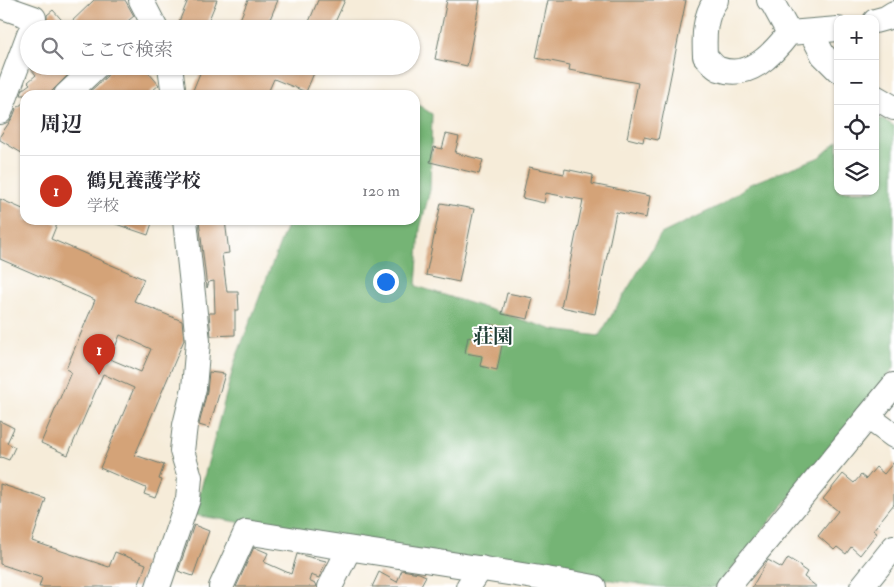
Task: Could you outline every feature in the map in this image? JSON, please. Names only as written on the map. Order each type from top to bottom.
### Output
[{"type":"street","points":[[716,0],[710,8],[704,33],[705,56],[717,68],[739,73],[768,58],[800,32],[834,29]]},
{"type":"street","points":[[769,0],[834,66]]},
{"type":"street","points":[[0,6],[34,20]]},
{"type":"street","points":[[879,20],[886,18],[894,12]]},
{"type":"street","points":[[2,101],[20,55]]},
{"type":"street","points":[[71,90],[87,75]]},
{"type":"street","points":[[171,75],[173,90]]},
{"type":"street","points":[[879,99],[894,108]]},
{"type":"street","points":[[158,587],[188,499],[190,477],[182,451],[185,425],[194,388],[198,341],[186,225]]},
{"type":"street","points":[[728,587],[894,385]]},
{"type":"street","points":[[868,416],[894,436]]},
{"type":"street","points":[[221,587],[246,532],[349,549],[475,577],[594,587]]},
{"type":"street","points":[[862,587],[894,547]]},
{"type":"street","points":[[330,587],[349,549]]},
{"type":"green space","points":[[420,106],[432,114],[430,190],[420,229],[416,286],[554,330],[599,336],[661,234],[719,206],[750,184],[820,157],[834,145],[834,195],[879,195],[879,119],[883,119],[894,126],[894,368],[717,587],[661,587],[533,569],[194,515],[235,361],[287,225],[420,225]]},
{"type":"building","points":[[94,0],[125,0],[134,16],[129,20],[73,20]]},
{"type":"building","points":[[188,0],[217,0],[209,20],[180,20]]},
{"type":"building","points":[[248,0],[278,0],[270,20],[240,20]]},
{"type":"building","points":[[318,0],[345,0],[336,20],[310,20]]},
{"type":"building","points":[[447,0],[480,0],[467,66],[435,59]]},
{"type":"building","points":[[548,0],[686,0],[658,140],[644,137],[643,142],[627,138],[638,83],[569,70],[570,65],[536,58]]},
{"type":"building","points":[[53,10],[62,20],[47,20],[47,15]]},
{"type":"building","points":[[36,75],[68,75],[53,90],[23,90],[30,84],[28,82]]},
{"type":"building","points":[[151,75],[159,85],[153,90],[91,90],[107,76]]},
{"type":"building","points":[[199,75],[313,75],[307,90],[301,90],[274,79],[269,90],[193,90]]},
{"type":"building","points":[[20,105],[20,152],[0,140],[0,136]]},
{"type":"building","points":[[446,134],[459,137],[455,153],[483,160],[479,174],[430,162],[434,147],[442,149]]},
{"type":"building","points":[[529,167],[564,174],[565,169],[593,175],[592,184],[650,196],[646,218],[616,212],[595,314],[561,307],[583,200],[546,193],[544,203],[522,198]]},
{"type":"building","points":[[0,199],[20,208],[20,225],[57,225],[51,239],[144,279],[134,301],[182,321],[184,340],[135,455],[164,465],[159,479],[162,480],[155,498],[144,494],[146,488],[100,468],[134,388],[103,374],[68,455],[41,443],[71,372],[66,369],[95,300],[0,259]],"holes":[[[120,335],[151,349],[141,372],[110,359]]]},
{"type":"building","points":[[441,203],[474,209],[459,282],[426,275]]},
{"type":"building","points":[[119,225],[151,225],[148,235]]},
{"type":"building","points":[[200,225],[226,225],[229,253],[222,254],[227,292],[238,292],[239,310],[235,310],[235,335],[211,336],[209,313],[215,313],[214,281],[209,282],[207,288]]},
{"type":"building","points":[[507,293],[533,298],[528,319],[502,314]]},
{"type":"building","points":[[488,324],[509,328],[507,341],[503,340],[497,370],[480,366],[482,356],[465,353],[468,337],[485,340]]},
{"type":"building","points":[[209,372],[225,374],[209,428],[199,425],[207,391]]},
{"type":"building","points":[[0,421],[14,428],[7,443],[15,447],[9,460],[0,458]]},
{"type":"building","points":[[894,462],[894,504],[873,530],[877,533],[860,555],[851,547],[846,554],[837,547],[834,550],[818,536],[838,511],[823,499],[843,474],[854,483],[861,475],[866,479],[876,467],[884,474]]},
{"type":"building","points":[[0,484],[46,499],[32,541],[109,567],[115,552],[146,564],[138,587],[39,587],[42,578],[0,564]]},
{"type":"building","points":[[194,525],[209,531],[193,576],[178,571]]},
{"type":"building","points":[[254,547],[268,553],[264,562],[291,574],[297,554],[326,561],[319,578],[311,575],[309,581],[317,585],[316,587],[236,587]]},
{"type":"building","points":[[788,558],[807,572],[804,577],[817,587],[752,587],[768,560],[782,568]]},
{"type":"building","points":[[402,570],[426,576],[420,587],[372,587],[379,572],[397,582]]},
{"type":"place","name":"鶴見養護学校","points":[[99,375]]},
{"type":"district","name":"荘園","points":[[493,336]]}]
